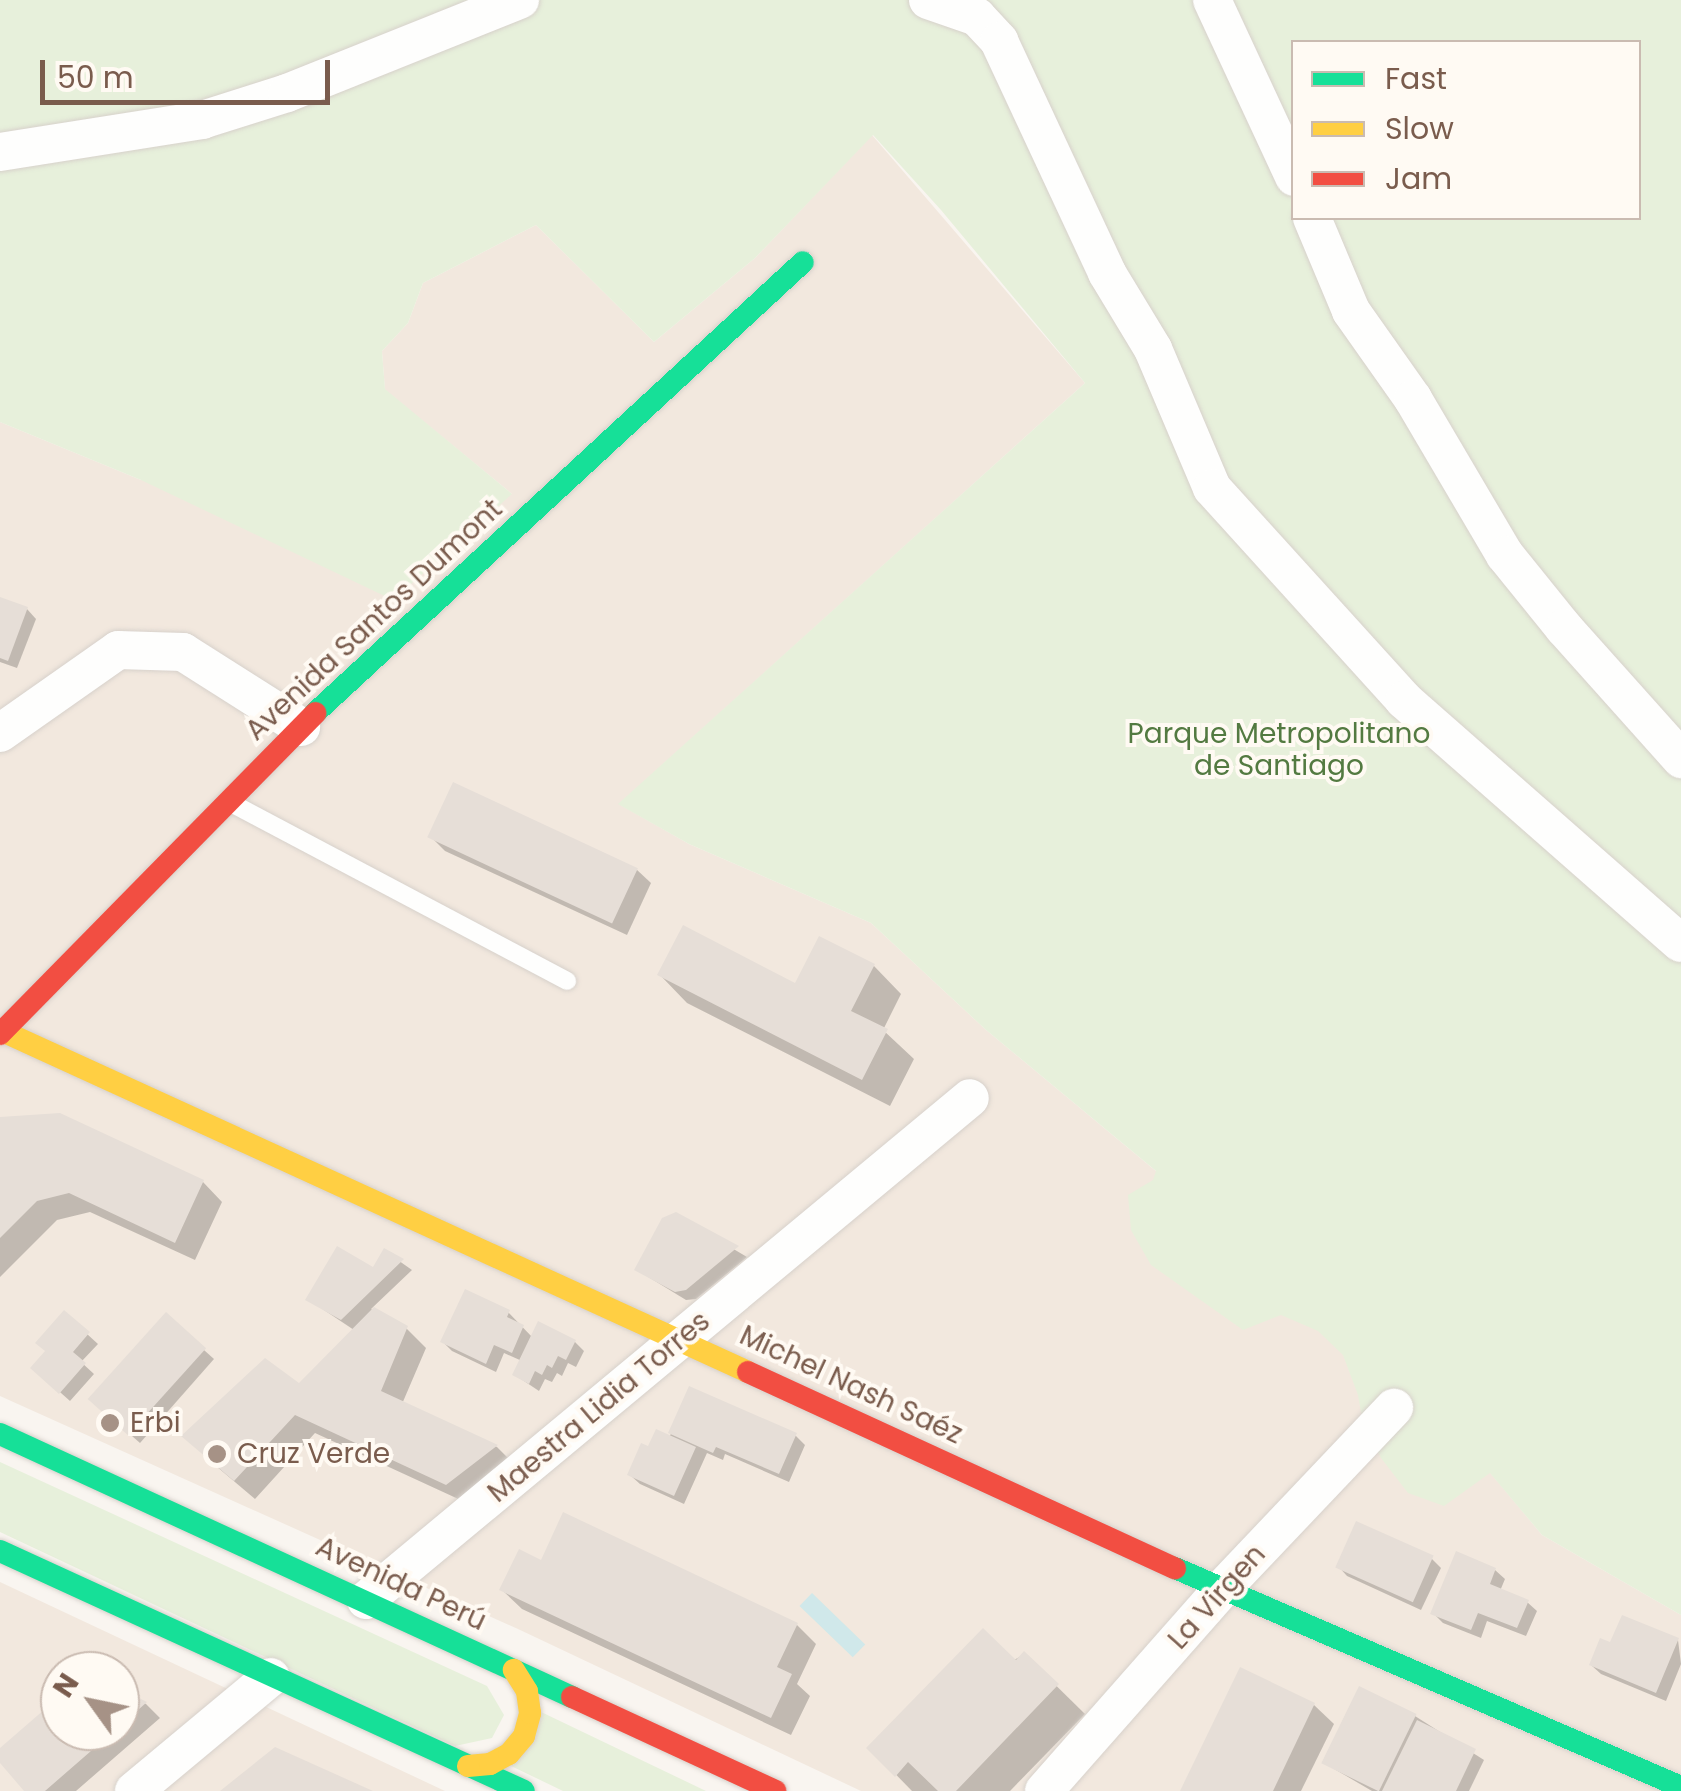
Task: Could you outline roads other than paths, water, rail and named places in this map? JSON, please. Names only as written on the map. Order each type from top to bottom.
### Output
[{"type":"street","points":[[0,152],[202,120],[287,94],[520,0]]},
{"type":"street","points":[[928,0],[977,17],[999,41],[1108,273],[1153,349],[1212,488],[1404,700],[1681,942]]},
{"type":"street","points":[[1212,0],[1291,171]]},
{"type":"street","points":[[1313,220],[1352,311],[1413,399],[1506,555],[1564,628],[1681,759]]},
{"type":"street","name":"Avenida Santos Dumont","points":[[1,1032],[301,726],[802,262]]},
{"type":"street","points":[[0,734],[118,650],[182,652],[301,726]]},
{"type":"street","name":"Michel Nash Saéz","points":[[1,1032],[1222,1589],[1681,1786]]},
{"type":"street","name":"Maestra Lidia Torres","points":[[366,1600],[970,1098]]},
{"type":"street","name":"La Virgen","points":[[1044,1791],[1222,1589],[1394,1408]]},
{"type":"street","name":"Avenida Perú","points":[[0,1434],[776,1791]]},
{"type":"street","points":[[0,1551],[524,1791]]},
{"type":"street","points":[[468,1766],[490,1764],[509,1754],[524,1736],[530,1714],[527,1690],[514,1670]]},
{"type":"street","points":[[134,1791],[270,1677]]},
{"type":"lane","points":[[228,802],[567,981]]},
{"type":"water","points":[[812,1593],[865,1644],[853,1657],[799,1606]]},
{"type":"place","name":"Erbi","points":[[110,1423]]},
{"type":"place","name":"Cruz Verde","points":[[217,1454]]},
{"type":"park label","name":"Parque Metropolitano de Santiago","points":[[1279,750]]}]
